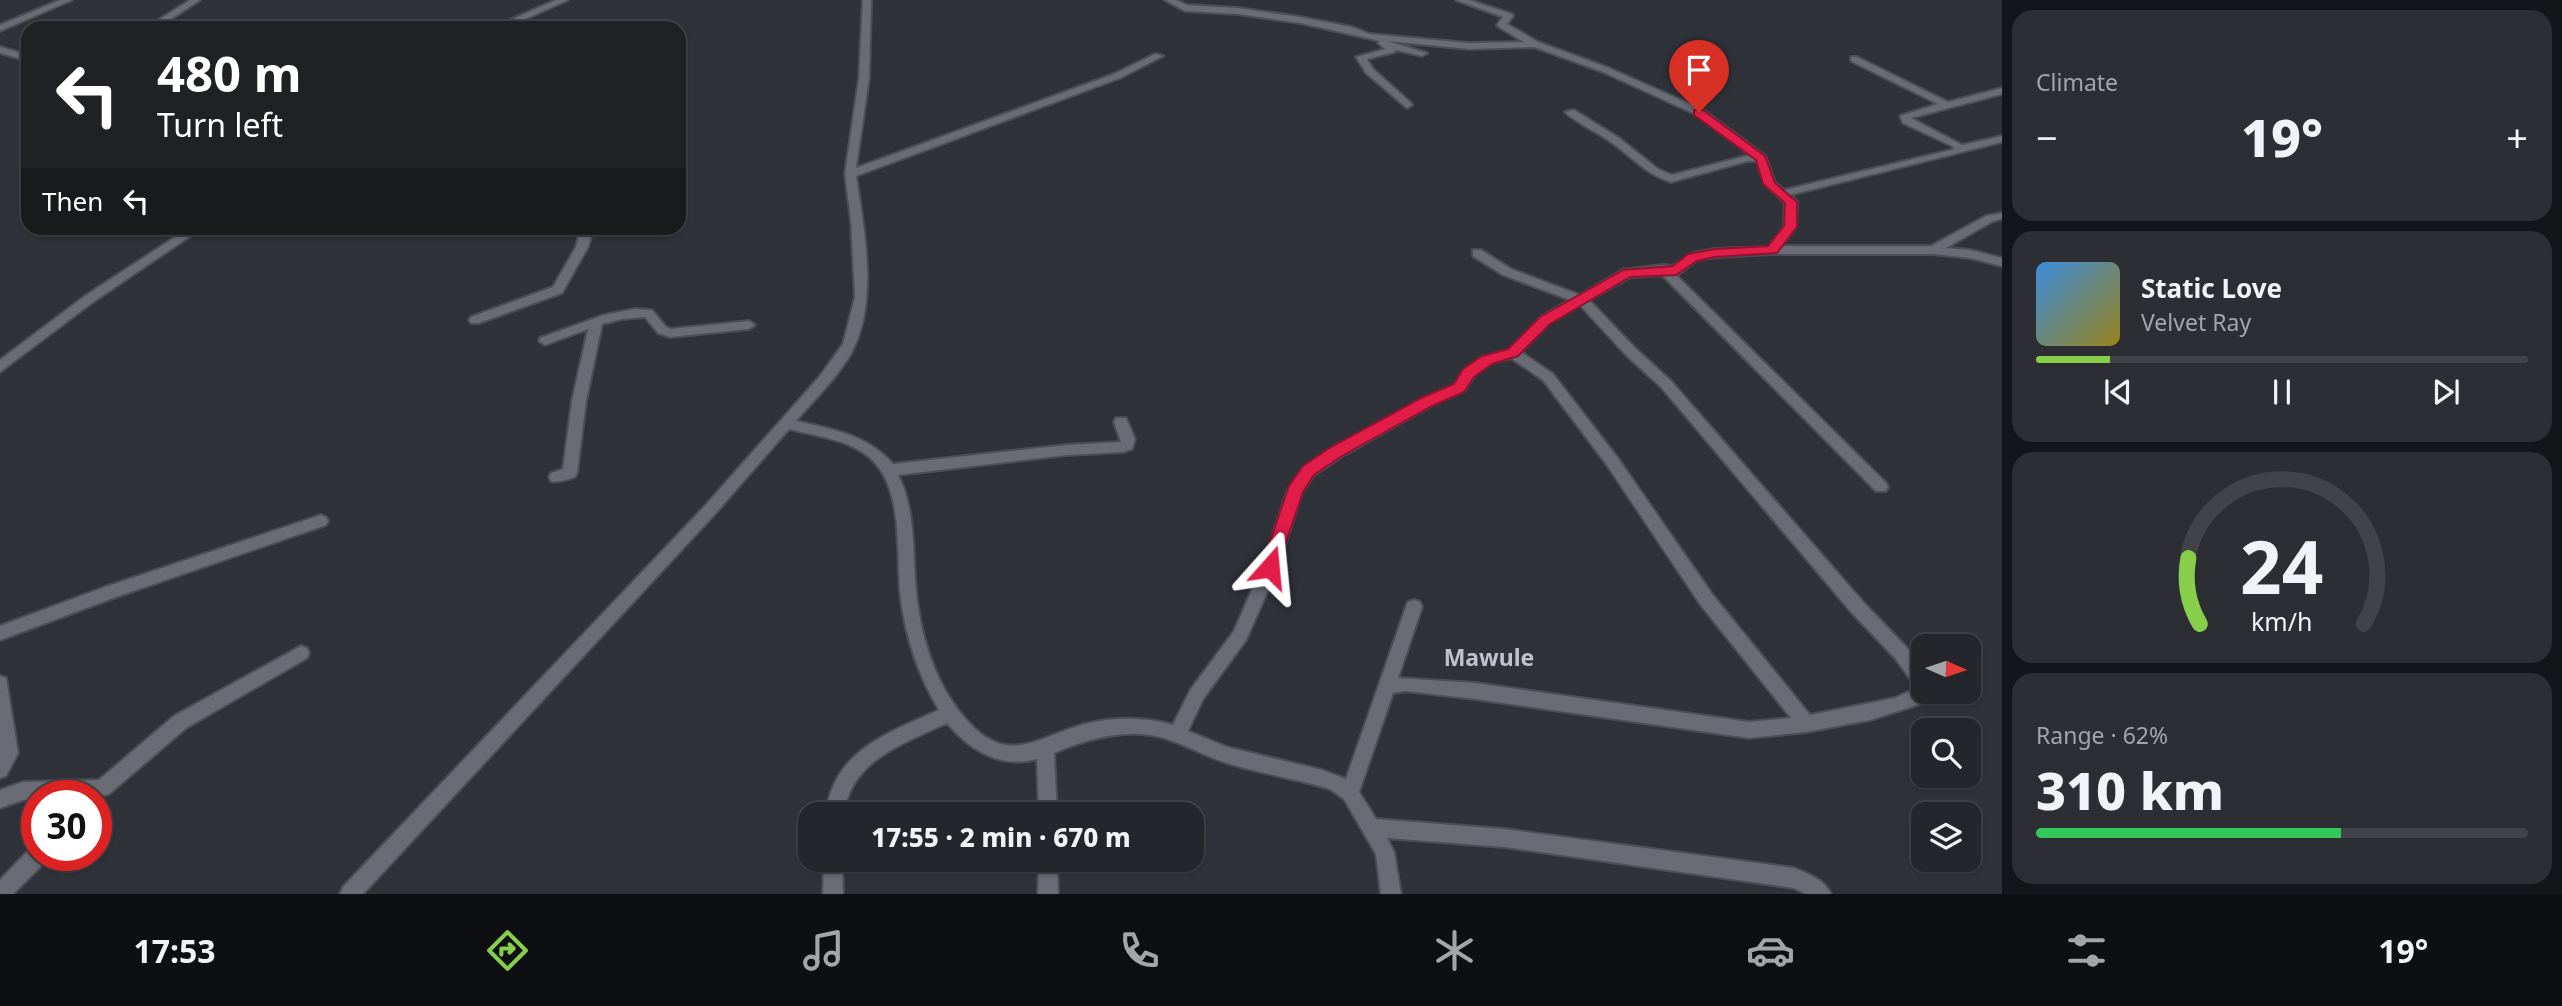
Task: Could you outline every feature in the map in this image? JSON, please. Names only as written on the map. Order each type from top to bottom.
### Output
[{"type":"street","points":[[0,29],[34,15],[43,8],[68,0]]},
{"type":"street","points":[[162,21],[196,0]]},
{"type":"street","points":[[514,21],[564,0]]},
{"type":"street","points":[[350,894],[787,424],[825,379],[849,345],[861,297],[857,221],[850,174],[864,78],[867,0]]},
{"type":"street","points":[[1169,0],[1185,8],[1238,11],[1352,30],[1383,43],[1422,53]]},
{"type":"street","points":[[1460,0],[1509,16],[1502,25],[1535,44],[1606,70],[1699,112],[1761,158],[1770,184],[1791,202],[1790,227],[1772,250]]},
{"type":"street","points":[[1368,37],[1469,46],[1535,44]]},
{"type":"street","points":[[1383,43],[1392,50],[1361,57],[1369,71],[1406,104]]},
{"type":"street","points":[[0,50],[21,56]]},
{"type":"street","points":[[850,174],[1116,76],[1158,56]]},
{"type":"street","points":[[1854,59],[1947,105]]},
{"type":"street","points":[[2002,91],[1904,118],[1961,148],[2002,139]]},
{"type":"street","points":[[1570,112],[1615,140],[1654,171],[1671,179],[1748,158],[1761,158]]},
{"type":"street","points":[[1782,194],[1956,154],[1961,148]]},
{"type":"street","points":[[1933,250],[1990,218],[2002,216]]},
{"type":"street","points":[[0,367],[89,299],[185,235]]},
{"type":"street","points":[[475,320],[558,289],[582,247],[585,235]]},
{"type":"street","points":[[1177,735],[1197,694],[1240,635],[1270,567],[1295,490],[1309,471],[1337,452],[1427,402],[1459,388],[1468,373],[1487,360],[1513,353],[1545,320],[1627,273],[1676,270],[1693,257],[1715,253],[1772,250],[1933,250],[1970,254],[2002,262]]},
{"type":"street","points":[[1477,253],[1507,272],[1582,300],[1631,352],[1666,384],[1911,667]]},
{"type":"street","points":[[1662,269],[1881,487]]},
{"type":"street","points":[[545,341],[638,312],[648,313],[662,330],[670,333],[749,325]]},
{"type":"street","points":[[556,477],[570,473],[579,401],[596,323]]},
{"type":"street","points":[[1513,353],[1548,377],[1612,461],[1706,599],[1806,724]]},
{"type":"street","points":[[891,470],[1067,450],[1123,447],[1127,446],[1128,439],[1121,422]]},
{"type":"street","points":[[787,424],[844,438],[875,453],[891,470],[902,518],[910,602],[921,648],[949,714],[976,740],[999,752],[1023,755],[1045,750],[1085,730],[1139,727],[1177,735],[1201,747],[1229,756],[1335,782],[1350,793],[1385,852],[1391,894]]},
{"type":"street","points":[[0,633],[150,578],[321,522]]},
{"type":"street","points":[[1350,793],[1414,607]]},
{"type":"street","points":[[112,781],[180,722],[301,653]]},
{"type":"street","points":[[0,683],[1,711],[9,753],[0,770]]},
{"type":"street","points":[[1385,687],[1416,685],[1475,691],[1749,730],[1806,724],[1911,702]]},
{"type":"street","points":[[837,802],[839,789],[854,766],[873,751],[949,714]]},
{"type":"street","points":[[1045,750],[1047,802]]},
{"type":"street","points":[[0,799],[21,792]]},
{"type":"street","points":[[1372,828],[1504,838],[1794,878],[1809,884],[1821,894]]},
{"type":"street","points":[[1,894],[23,871]]},
{"type":"street","points":[[833,872],[833,894]]},
{"type":"street","points":[[1048,872],[1048,894]]},
{"type":"district","name":"Mawule","points":[[1489,657]]},
{"type":"route","points":[[1270,567],[1295,490],[1309,471],[1337,452],[1427,402],[1459,388],[1468,373],[1487,360],[1513,353],[1545,320],[1627,273],[1676,270],[1693,257],[1715,253],[1772,250],[1790,227],[1791,202],[1770,184],[1761,158],[1699,112]]}]
